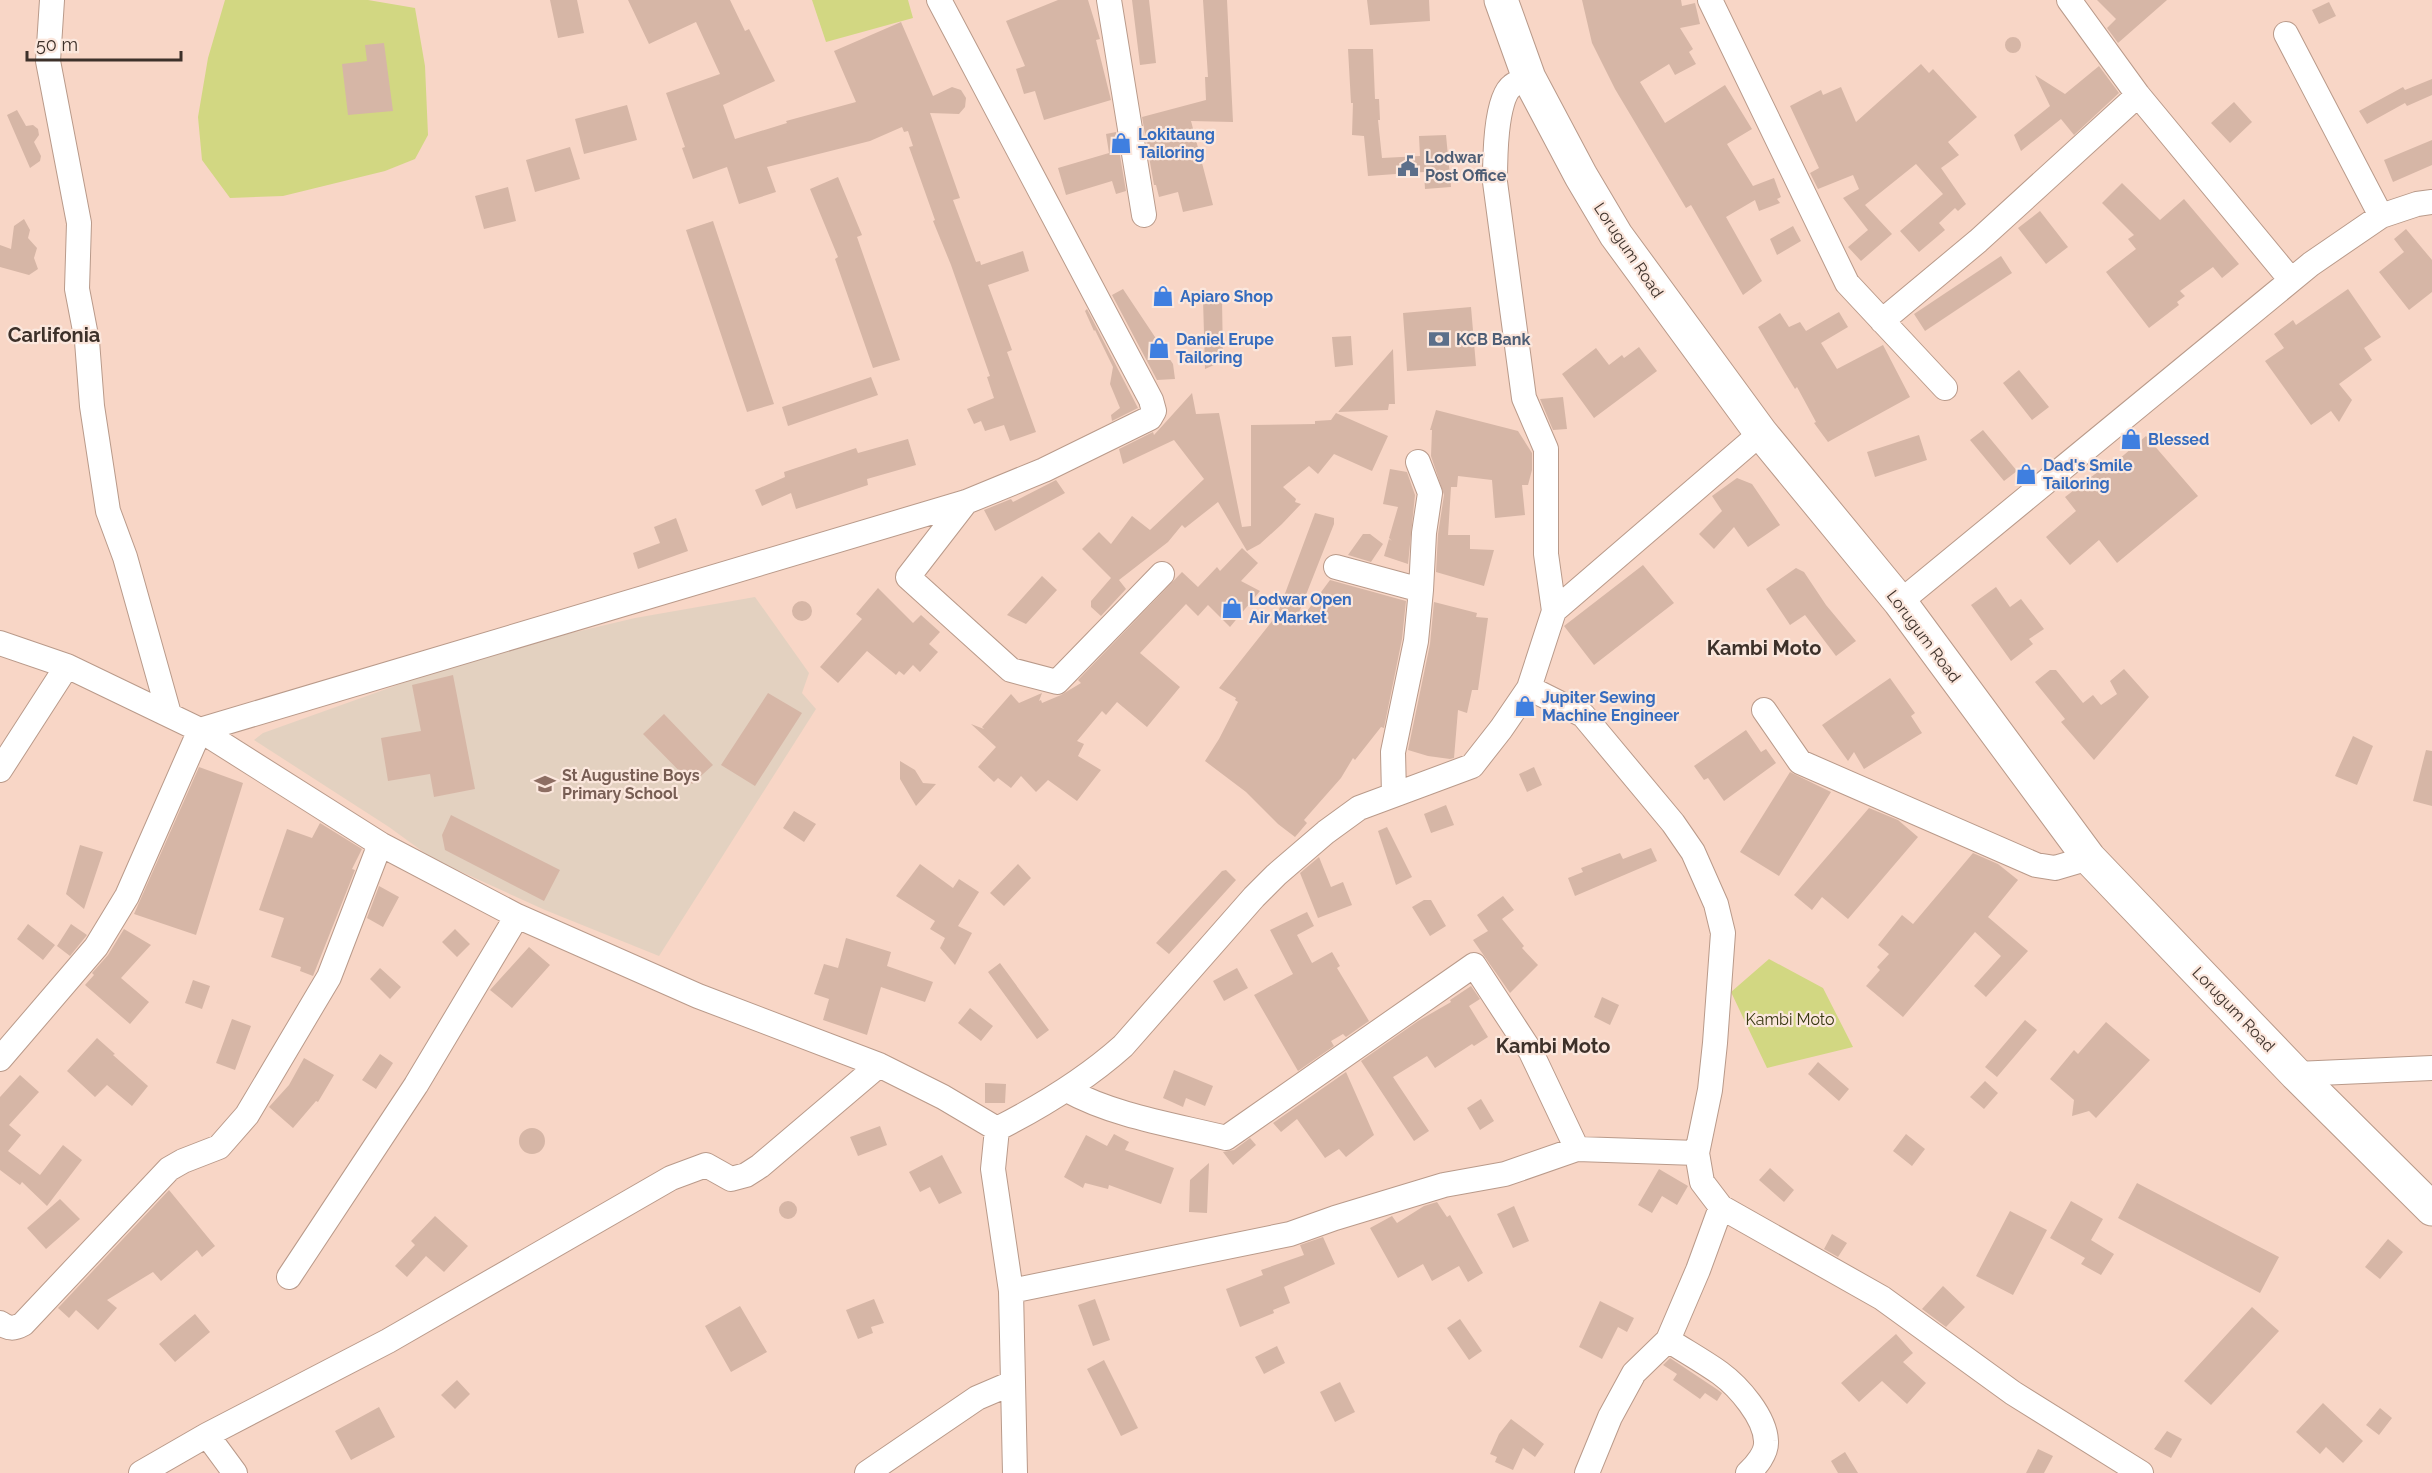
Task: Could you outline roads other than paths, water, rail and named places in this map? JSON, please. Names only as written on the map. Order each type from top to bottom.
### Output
[{"type":"main road","name":"Lorugum Road","points":[[1501,0],[1529,78],[1575,166],[1616,235],[1761,432],[1900,602],[2089,858],[2296,1074],[2432,1209]]},
{"type":"street","points":[[52,0],[48,62],[79,223],[77,289],[87,341],[92,406],[108,511],[125,557],[169,714]]},
{"type":"street","points":[[0,1059],[96,947],[120,907],[200,730],[966,502],[1044,470],[1140,425],[1150,418],[1154,408],[1118,334],[939,0]]},
{"type":"street","points":[[1109,0],[1144,215]]},
{"type":"street","points":[[1710,0],[1847,283],[1945,387]]},
{"type":"street","points":[[2069,0],[2138,95],[2291,280]]},
{"type":"street","points":[[2286,34],[2380,216]]},
{"type":"street","points":[[997,1129],[1032,1111],[1101,1066],[1123,1046],[1276,875],[1326,832],[1359,808],[1473,766],[1502,729],[1529,688],[1554,611],[1546,554],[1546,449],[1524,398],[1495,182],[1494,149],[1506,94],[1510,87],[1529,78]]},
{"type":"street","points":[[1882,321],[1978,241],[2138,95]]},
{"type":"street","points":[[1900,602],[2291,280],[2380,216],[2417,204],[2432,202]]},
{"type":"street","points":[[1554,611],[1761,432]]},
{"type":"street","points":[[1394,795],[1393,752],[1416,641],[1424,533],[1430,493],[1418,462]]},
{"type":"street","points":[[966,502],[908,577],[1011,670],[1057,682],[1162,574]]},
{"type":"street","points":[[1336,567],[1421,590]]},
{"type":"street","points":[[0,643],[67,666],[200,730],[380,844],[517,916],[698,996],[879,1065],[943,1097],[997,1129]]},
{"type":"street","points":[[0,770],[67,666]]},
{"type":"street","points":[[1529,688],[1583,715],[1673,823],[1693,852],[1716,904],[1724,933],[1710,1090],[1697,1153],[1702,1182],[1721,1207],[1881,1298],[2013,1393],[2141,1473]]},
{"type":"street","points":[[1764,710],[1800,762],[2036,866],[2055,868],[2089,858]]},
{"type":"street","points":[[0,1323],[14,1329],[23,1324],[169,1169],[219,1147],[228,1139],[247,1115],[278,1066],[299,1024],[329,977],[380,844]]},
{"type":"street","points":[[289,1277],[416,1085],[517,916]]},
{"type":"street","points":[[1066,1090],[1083,1099],[1134,1115],[1227,1138],[1474,964],[1531,1052],[1577,1149]]},
{"type":"street","points":[[141,1473],[207,1435],[388,1341],[671,1178],[706,1165],[731,1179],[746,1174],[760,1166],[879,1065]]},
{"type":"street","points":[[2296,1074],[2432,1068]]},
{"type":"street","points":[[997,1129],[993,1169],[994,1191],[1011,1291],[1015,1473]]},
{"type":"street","points":[[1011,1291],[1098,1271],[1290,1234],[1444,1185],[1505,1174],[1577,1149],[1697,1153]]},
{"type":"street","points":[[1587,1473],[1610,1418],[1634,1373],[1668,1340],[1698,1270],[1721,1207]]},
{"type":"street","points":[[1668,1340],[1720,1374],[1746,1398],[1761,1424],[1767,1442],[1760,1460],[1748,1473]]},
{"type":"street","points":[[867,1473],[977,1398],[1012,1383]]},
{"type":"street","points":[[207,1435],[235,1473]]},
{"type":"place","name":"Lokitaung Tailoring","points":[[1121,143]]},
{"type":"place","name":"Lodwar Post Office","points":[[1408,166]]},
{"type":"place","name":"Apiaro Shop","points":[[1163,296]]},
{"type":"place","name":"KCB Bank","points":[[1439,339]]},
{"type":"place","name":"Daniel Erupe Tailoring","points":[[1159,348]]},
{"type":"place","name":"Blessed","points":[[2131,439]]},
{"type":"place","name":"Dad's Smile Tailoring","points":[[2026,474]]},
{"type":"place","name":"Lodwar Open Air Market","points":[[1232,608]]},
{"type":"place","name":"Jupiter Sewing Machine Engineer","points":[[1525,706]]},
{"type":"place","name":"St Augustine Boys Primary School","points":[[545,784]]},
{"type":"district","name":"Carlifonia","points":[[54,335]]},
{"type":"district","name":"Kambi Moto","points":[[1764,648]]},
{"type":"district","name":"Kambi Moto","points":[[1553,1046]]}]
